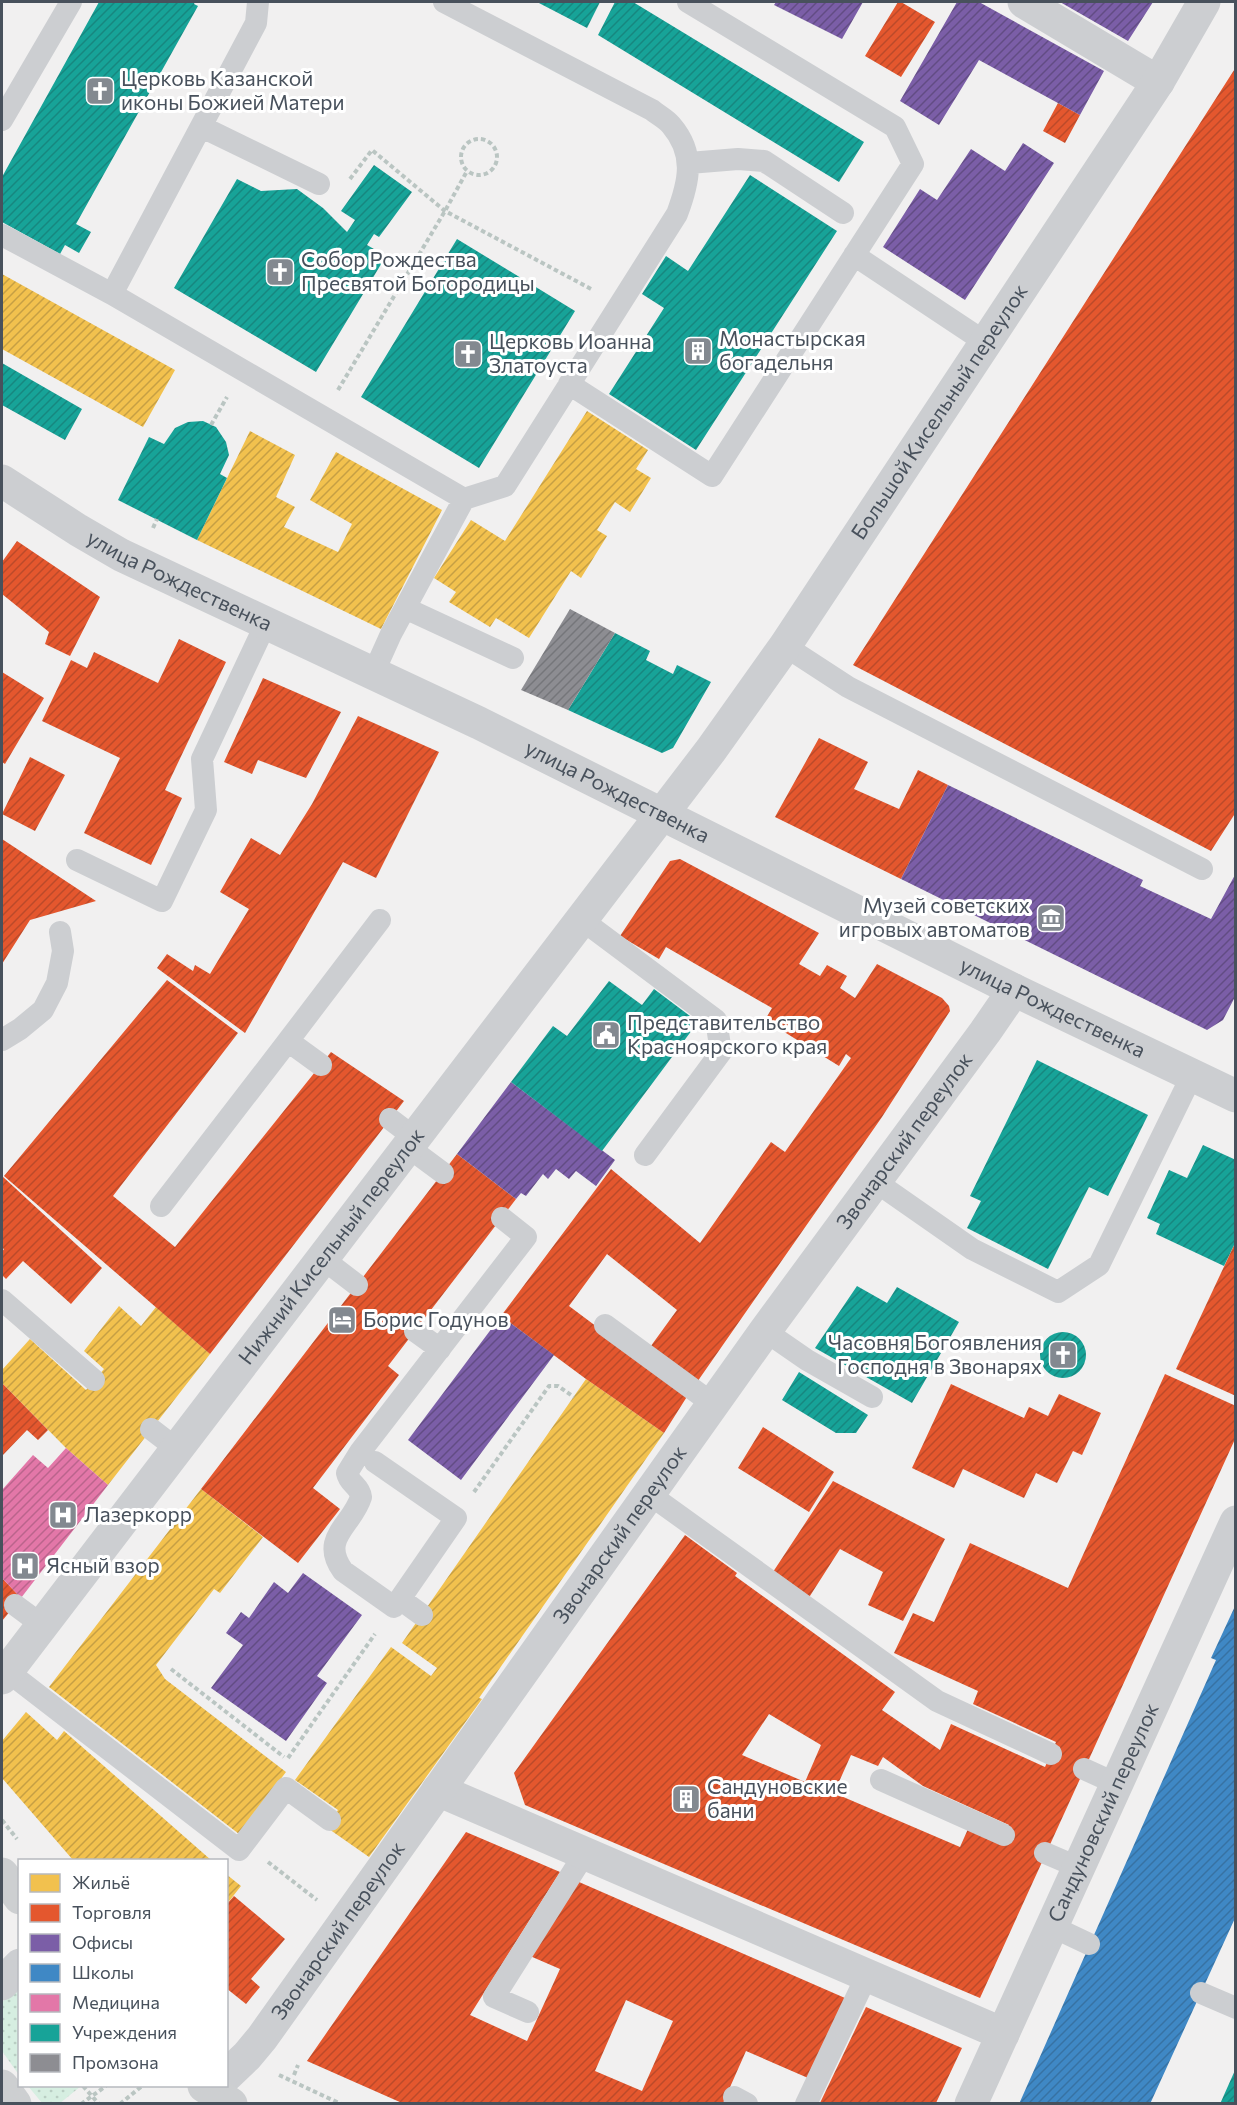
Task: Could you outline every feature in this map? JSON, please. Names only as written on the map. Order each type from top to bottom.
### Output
[{"type":"street","points":[[1024,2],[1158,82]]},
{"type":"street","name":"Большой Кисельный переулок","points":[[663,815],[785,646],[1158,82],[1204,2]]},
{"type":"street","name":"улица Рождественка","points":[[2,481],[121,555],[479,723],[1014,990],[1236,1096]]},
{"type":"street","name":"Нижний Кисельный переулок","points":[[4,1675],[322,1259],[404,1134],[582,920],[663,815]]},
{"type":"street","name":"Звонарский переулок","points":[[228,2076],[262,2038],[380,1856],[438,1790],[508,1675],[649,1494],[1014,990]]},
{"type":"street","name":"Сандуновский переулок","points":[[971,2103],[1236,1522]]},
{"type":"street","points":[[438,1790],[1003,2034]]},
{"type":"street","points":[[2,1874],[18,1895]]},
{"type":"street","points":[[2,1984],[18,1967]]},
{"type":"street","points":[[2,2086],[15,2103]]},
{"type":"lane","points":[[2,120],[71,2]]},
{"type":"lane","points":[[112,294],[256,23],[258,2]]},
{"type":"lane","points":[[372,674],[464,499],[505,486],[676,214],[687,189],[689,163],[681,142],[670,124],[652,111],[444,2]]},
{"type":"lane","points":[[569,384],[712,476],[913,164],[895,127],[688,2]]},
{"type":"lane","points":[[202,127],[319,184]]},
{"type":"lane","points":[[689,163],[738,159],[764,161],[843,213]]},
{"type":"lane","points":[[2,234],[112,294],[464,499]]},
{"type":"lane","points":[[854,255],[986,342]]},
{"type":"lane","points":[[405,608],[513,658]]},
{"type":"lane","points":[[77,860],[162,901],[206,810],[202,759],[266,623]]},
{"type":"lane","points":[[785,646],[848,687],[1202,869]]},
{"type":"lane","points":[[161,1206],[380,920]]},
{"type":"lane","points":[[582,920],[716,1020],[720,1052],[645,1155]]},
{"type":"lane","points":[[2,1041],[43,1010],[57,983],[63,951],[60,932]]},
{"type":"lane","points":[[288,1041],[321,1065]]},
{"type":"lane","points":[[876,1182],[972,1249],[1058,1292],[1099,1265],[1192,1075]]},
{"type":"lane","points":[[404,1134],[443,1173]]},
{"type":"lane","points":[[375,1462],[456,1518],[394,1607],[343,1571],[337,1563],[334,1546],[337,1535],[361,1497],[359,1488],[347,1473],[350,1466],[526,1237],[502,1218]]},
{"type":"lane","points":[[322,1259],[357,1286]]},
{"type":"lane","points":[[2,1300],[94,1380]]},
{"type":"lane","points":[[604,1325],[713,1404]]},
{"type":"lane","points":[[415,1331],[440,1349]]},
{"type":"lane","points":[[765,1331],[807,1360],[872,1397]]},
{"type":"lane","points":[[151,1429],[177,1449]]},
{"type":"lane","points":[[649,1494],[937,1701],[1051,1754]]},
{"type":"lane","points":[[400,1599],[422,1615]]},
{"type":"lane","points":[[15,1605],[42,1626]]},
{"type":"lane","points":[[4,1675],[238,1850],[286,1788],[330,1820]]},
{"type":"lane","points":[[1084,1769],[1117,1785]]},
{"type":"lane","points":[[881,1780],[1004,1835]]},
{"type":"lane","points":[[528,2012],[494,1997],[585,1853]]},
{"type":"lane","points":[[1046,1853],[1080,1868]]},
{"type":"lane","points":[[1053,1927],[1089,1944]]},
{"type":"lane","points":[[806,2103],[867,1975]]},
{"type":"lane","points":[[1201,1993],[1236,2008]]},
{"type":"path","points":[[473,139],[483,139],[492,143],[497,151],[497,160],[493,169],[476,176],[467,171],[462,163],[461,153],[465,145],[473,139]]},
{"type":"path","points":[[319,184],[338,194],[372,150],[445,211],[620,304]]},
{"type":"path","points":[[322,416],[467,171]]},
{"type":"path","points":[[151,531],[157,519]]},
{"type":"path","points":[[456,1518],[549,1386],[558,1386],[574,1397]]},
{"type":"path","points":[[286,1788],[290,1775],[288,1759],[379,1627]]},
{"type":"path","points":[[171,1669],[288,1759]]},
{"type":"path","points":[[244,1843],[324,1905]]},
{"type":"path","points":[[294,2075],[298,2065]]},
{"type":"path","points":[[85,2087],[99,2103]]},
{"type":"path","points":[[81,2103],[103,2087]]},
{"type":"path","points":[[120,2103],[140,2087]]},
{"type":"green space","points":[[18,1988],[18,2074],[2,2051],[2,2002]]},
{"type":"green space","points":[[29,2087],[80,2087],[59,2104],[42,2103]]},
{"type":"building: Жильё","points":[[2,274],[175,370],[143,427],[2,349]]},
{"type":"building: Жильё","points":[[587,411],[648,450],[636,469],[651,478],[630,512],[615,502],[597,530],[607,536],[581,578],[571,571],[529,638],[496,618],[490,627],[449,602],[456,592],[434,578],[471,520],[505,541]]},
{"type":"building: Жильё","points":[[250,431],[295,455],[276,497],[295,507],[284,527],[338,552],[352,524],[310,500],[336,452],[442,510],[381,629],[197,540]]},
{"type":"building: Жильё","points":[[119,1306],[141,1326],[156,1307],[210,1354],[108,1485],[66,1448],[2,1383],[2,1370],[30,1339],[86,1390],[104,1369],[84,1351]]},
{"type":"building: Жильё","points":[[586,1379],[664,1433],[479,1698],[482,1699],[369,1857],[326,1827],[338,1810],[295,1780],[391,1647],[431,1676],[437,1668],[402,1643]]},
{"type":"building: Жильё","points":[[201,1489],[263,1537],[220,1593],[214,1589],[156,1665],[165,1679],[286,1772],[239,1834],[49,1687]]},
{"type":"building: Жильё","points":[[26,1712],[57,1740],[64,1731],[210,1859],[72,1859],[2,1778],[2,1741]]},
{"type":"building: Жильё","points":[[228,1876],[241,1886],[228,1902]]},
{"type":"building: Торговля","points":[[898,2],[935,22],[901,77],[865,56]]},
{"type":"building: Торговля","points":[[1236,67],[1236,812],[1211,851],[853,665]]},
{"type":"building: Торговля","points":[[1058,103],[1080,115],[1065,143],[1043,131]]},
{"type":"building: Торговля","points":[[17,541],[100,597],[70,656],[45,644],[49,632],[2,594],[2,562]]},
{"type":"building: Торговля","points":[[179,639],[226,662],[165,790],[182,798],[151,865],[84,833],[120,758],[42,721],[71,660],[87,668],[94,652],[158,683]]},
{"type":"building: Торговля","points":[[2,672],[44,698],[5,764],[2,762]]},
{"type":"building: Торговля","points":[[263,678],[341,712],[306,778],[258,760],[252,774],[224,762]]},
{"type":"building: Торговля","points":[[358,716],[439,752],[376,878],[343,862],[245,1033],[157,968],[167,954],[193,971],[195,965],[210,974],[249,909],[220,892],[251,838],[280,855],[312,804]]},
{"type":"building: Торговля","points":[[819,738],[868,762],[854,789],[899,809],[918,770],[948,785],[901,879],[775,817]]},
{"type":"building: Торговля","points":[[30,757],[65,775],[35,831],[2,814]]},
{"type":"building: Торговля","points":[[2,839],[96,901],[30,920],[2,964]]},
{"type":"building: Торговля","points":[[680,859],[819,933],[799,964],[820,976],[827,965],[847,976],[840,988],[855,998],[877,964],[942,998],[950,1011],[882,1117],[695,1385],[648,1350],[677,1310],[607,1254],[569,1306],[688,1395],[664,1433],[501,1316],[611,1169],[700,1243],[771,1142],[785,1152],[851,1058],[846,1054],[839,1066],[765,1020],[772,1008],[666,947],[659,959],[620,936],[670,861]]},
{"type":"building: Торговля","points":[[167,980],[238,1033],[113,1196],[175,1247],[331,1052],[404,1101],[210,1354],[4,1176]]},
{"type":"building: Торговля","points":[[457,1154],[516,1199],[388,1366],[399,1375],[313,1488],[340,1509],[298,1563],[201,1489]]},
{"type":"building: Торговля","points":[[2,1176],[102,1268],[71,1304],[23,1261],[6,1279],[2,1275],[4,1249],[2,1248]]},
{"type":"building: Торговля","points":[[1236,1241],[1236,1396],[1176,1369]]},
{"type":"building: Торговля","points":[[1165,1374],[1236,1406],[1236,1437],[980,1998],[525,1805],[514,1773],[685,1535],[737,1573],[735,1576],[895,1692],[882,1710],[940,1750],[951,1724],[1045,1767],[1056,1742],[973,1704],[978,1691],[894,1653],[913,1613],[934,1622],[970,1543],[1068,1588]],"holes":[[[769,1714],[821,1745],[805,1782],[742,1755]],[[851,1755],[878,1766],[883,1757],[923,1786],[1009,1825],[968,1829],[960,1847],[834,1793]]]},
{"type":"building: Торговля","points":[[2,1383],[48,1430],[38,1440],[27,1430],[2,1456]]},
{"type":"building: Торговля","points":[[951,1384],[1024,1418],[1029,1407],[1048,1416],[1059,1394],[1101,1413],[1082,1455],[1073,1451],[1057,1483],[1036,1473],[1024,1498],[963,1469],[954,1488],[912,1468]]},
{"type":"building: Торговля","points":[[763,1427],[834,1472],[809,1512],[738,1468]]},
{"type":"building: Торговля","points":[[833,1481],[945,1539],[903,1621],[868,1605],[883,1572],[840,1549],[808,1599],[771,1575]]},
{"type":"building: Торговля","points":[[2,1578],[21,1598],[2,1621]]},
{"type":"building: Торговля","points":[[466,1832],[560,1872],[470,2015],[527,2041],[560,1969],[530,1956],[579,1882],[845,1998],[808,2078],[746,2051],[723,2103],[402,2103],[307,2061]],"holes":[[[626,2000],[673,2021],[642,2091],[595,2071]]]},
{"type":"building: Торговля","points":[[234,1896],[285,1939],[251,1979],[260,1987],[246,2004],[228,1990],[228,1903]]},
{"type":"building: Торговля","points":[[866,2007],[962,2048],[936,2103],[820,2103]]},
{"type":"building: Офисы","points":[[776,2],[863,2],[842,39],[774,5]]},
{"type":"building: Офисы","points":[[957,2],[979,2],[1104,71],[1080,115],[979,60],[939,125],[900,101]]},
{"type":"building: Офисы","points":[[1060,2],[1153,2],[1128,41]]},
{"type":"building: Офисы","points":[[1023,143],[1054,163],[965,300],[883,247],[920,189],[937,200],[971,149],[1005,171]]},
{"type":"building: Офисы","points":[[948,785],[1143,880],[1140,886],[1211,919],[1236,873],[1236,995],[1223,1020],[1207,1030],[901,879]]},
{"type":"building: Офисы","points":[[511,1082],[615,1160],[596,1186],[576,1171],[569,1179],[556,1169],[548,1179],[543,1174],[526,1196],[521,1193],[516,1199],[457,1154]]},
{"type":"building: Офисы","points":[[501,1316],[554,1355],[461,1480],[408,1440]]},
{"type":"building: Офисы","points":[[303,1573],[362,1615],[317,1676],[327,1683],[286,1741],[211,1688],[243,1645],[226,1633],[241,1612],[249,1618],[274,1582],[288,1593]]},
{"type":"building: Школы","points":[[1236,1604],[1236,1916],[1150,2104],[1019,2104],[1216,1660],[1211,1658]]},
{"type":"building: Медицина","points":[[66,1448],[108,1485],[21,1598],[2,1578],[2,1490],[33,1455],[48,1468]]},
{"type":"building: Учреждения","name":"Церковь Казанской иконы Божией Матери","points":[[99,2],[195,2],[194,4],[198,6],[76,224],[91,232],[79,253],[65,245],[60,254],[2,222],[2,177]]},
{"type":"building: Учреждения","points":[[537,2],[600,2],[587,28]]},
{"type":"building: Учреждения","points":[[615,2],[633,2],[864,142],[839,182],[598,35]]},
{"type":"building: Учреждения","name":"Собор Рождества Пресвятой Богородицы","points":[[374,165],[412,192],[379,237],[374,234],[367,245],[386,256],[316,372],[174,288],[237,179],[261,191],[297,189],[323,208],[347,232],[355,220],[341,211]]},
{"type":"building: Учреждения","name":"Монастырская богадельня","points":[[750,175],[837,231],[696,450],[609,394],[664,308],[642,294],[666,256],[688,271]]},
{"type":"building: Учреждения","name":"Церковь Иоанна Златоуста","points":[[457,239],[575,311],[479,468],[361,397]]},
{"type":"building: Учреждения","points":[[2,363],[82,409],[65,440],[2,405]]},
{"type":"building: Учреждения","points":[[203,421],[216,427],[226,442],[229,455],[220,474],[227,478],[197,540],[118,500],[149,437],[164,444],[175,428],[188,422]]},
{"type":"building: Учреждения","points":[[615,633],[650,651],[646,660],[673,674],[677,665],[711,682],[673,748],[662,753],[568,710]]},
{"type":"building: Учреждения","points":[[609,981],[642,1005],[654,989],[698,1022],[602,1151],[511,1082],[553,1026],[567,1036]]},
{"type":"building: Учреждения","points":[[1037,1060],[1148,1115],[1108,1196],[1089,1187],[1048,1269],[967,1228],[981,1201],[970,1196]]},
{"type":"building: Учреждения","points":[[1203,1145],[1236,1160],[1236,1241],[1224,1266],[1156,1234],[1160,1224],[1147,1218],[1169,1170],[1187,1178]]},
{"type":"building: Учреждения","points":[[857,1286],[887,1303],[897,1287],[959,1322],[912,1403],[815,1348]]},
{"type":"building: Учреждения","name":"Часовня Богоявления Господня в Звонарях","points":[[1063,1332],[1079,1339],[1086,1355],[1079,1371],[1063,1378],[1047,1371],[1040,1355],[1047,1339]]},
{"type":"building: Учреждения","points":[[799,1372],[868,1415],[856,1433],[836,1433],[782,1400]]},
{"type":"building: Учреждения","points":[[1236,2068],[1236,2104],[1220,2104]]},
{"type":"building: Промзона","points":[[570,609],[615,633],[568,710],[521,690]]},
{"type":"place","name":"Церковь Казанской иконы Божией Матери","points":[[100,91]]},
{"type":"place","name":"Собор Рождества Пресвятой Богородицы","points":[[280,272]]},
{"type":"place","name":"Монастырская богадельня","points":[[698,351]]},
{"type":"place","name":"Церковь Иоанна Златоуста","points":[[468,354]]},
{"type":"place","name":"Музей советских игровых автоматов","points":[[1051,918]]},
{"type":"place","name":"Представительство Красноярского края","points":[[606,1035]]},
{"type":"place","name":"Борис Годунов","points":[[342,1320]]},
{"type":"place","name":"Часовня Богоявления Господня в Звонарях","points":[[1063,1355]]},
{"type":"place","name":"Лазеркорр","points":[[63,1515]]},
{"type":"place","name":"Ясный взор","points":[[25,1566]]},
{"type":"place","name":"Сандуновские бани","points":[[686,1799]]}]
